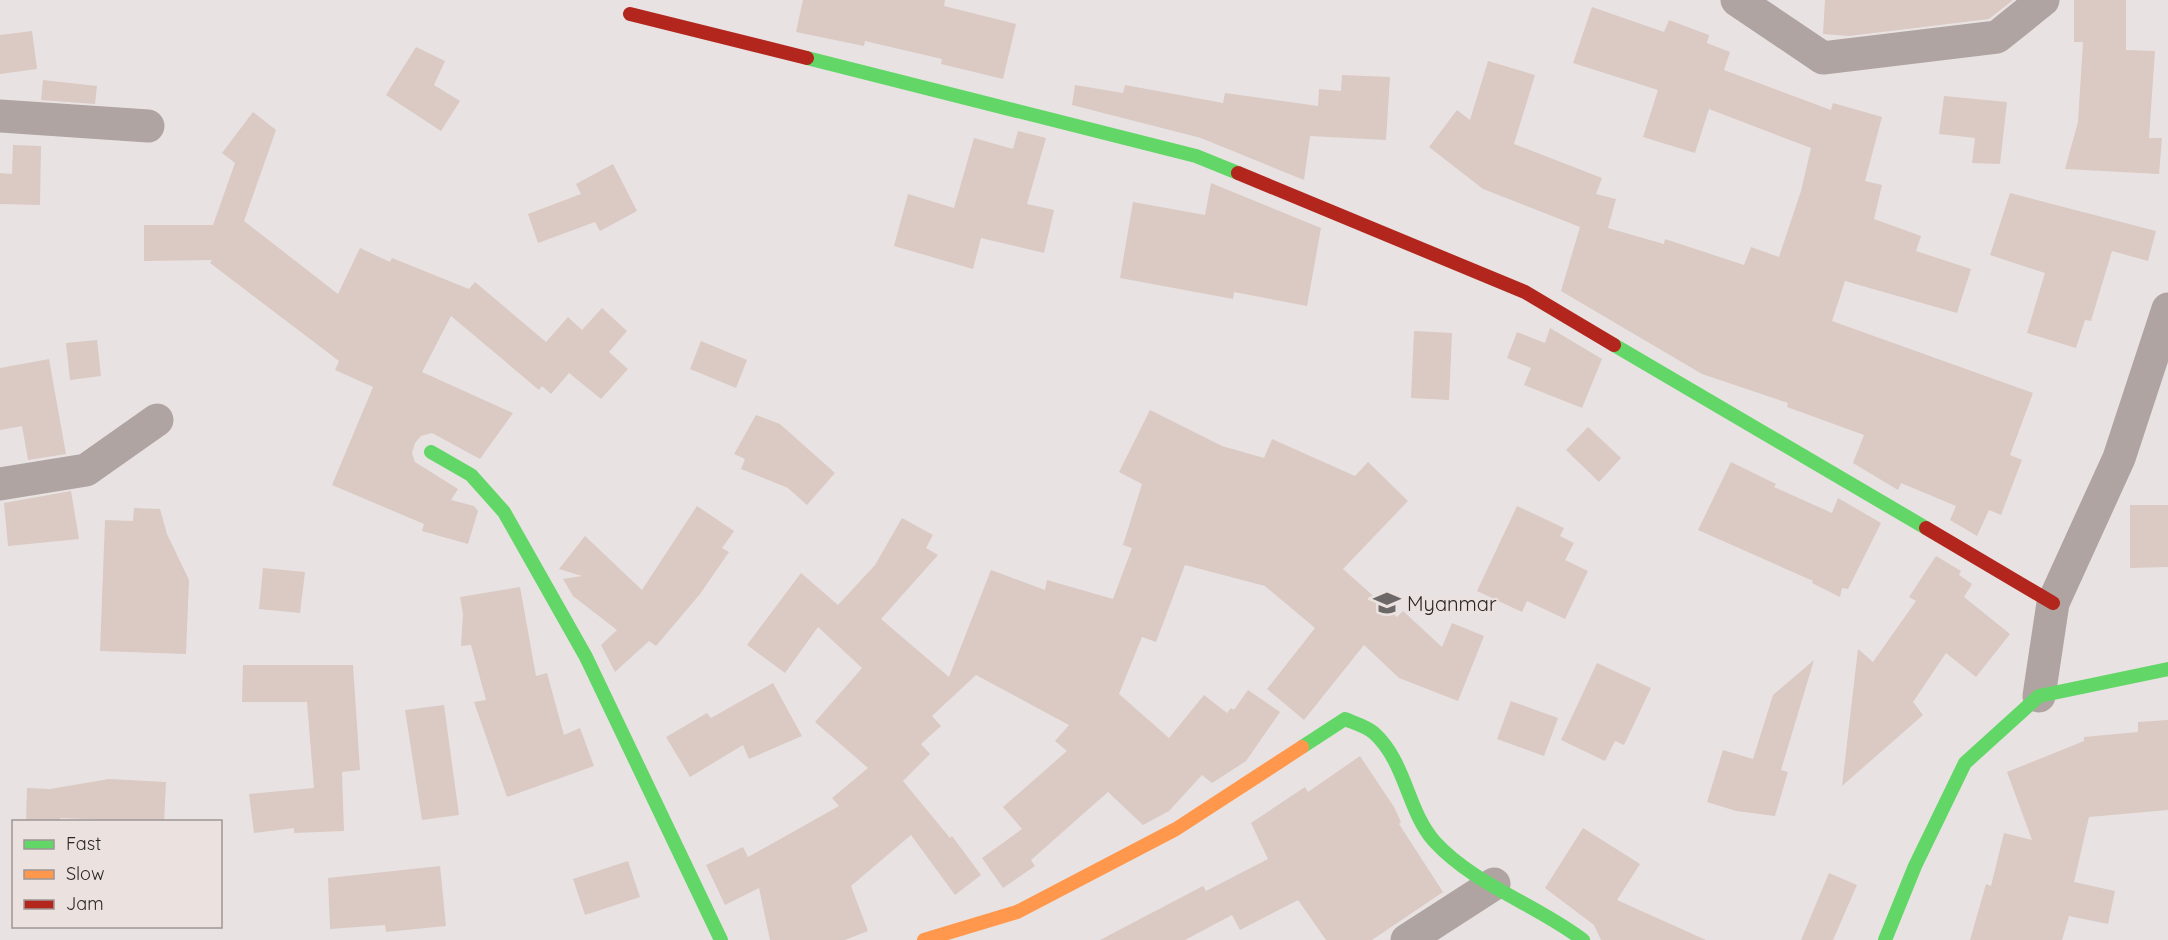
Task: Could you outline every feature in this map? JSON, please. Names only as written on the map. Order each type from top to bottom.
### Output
[{"type":"street","points":[[1737,0],[1823,58],[1997,37],[2043,0]]},
{"type":"street","points":[[630,14],[1196,156],[1492,278],[1525,292],[2053,603]]},
{"type":"street","points":[[0,116],[148,126]]},
{"type":"street","points":[[2039,696],[2053,603],[2119,458],[2168,309]]},
{"type":"street","points":[[0,484],[86,470],[157,420]]},
{"type":"street","points":[[431,452],[471,475],[504,512],[528,551],[586,657],[721,940]]},
{"type":"street","points":[[1885,940],[1914,866],[1965,763],[2039,696],[2168,669]]},
{"type":"street","points":[[924,940],[1017,912],[1176,830],[1345,719],[1372,732],[1388,749],[1404,778],[1420,819],[1443,850],[1494,885],[1563,923],[1583,940]]},
{"type":"street","points":[[1407,940],[1494,885]]},
{"type":"building","points":[[803,0],[945,0],[944,6],[1016,24],[1003,79],[941,64],[942,59],[865,41],[864,46],[796,32]]},
{"type":"building","points":[[1825,0],[2013,0],[1989,19],[1849,36],[1823,34]]},
{"type":"building","points":[[2074,0],[2126,0],[2126,50],[2155,51],[2149,138],[2162,138],[2159,174],[2065,169],[2078,122],[2083,42],[2074,42]]},
{"type":"building","points":[[1592,7],[1664,32],[1669,20],[1709,35],[1707,43],[1730,52],[1724,70],[1831,110],[1833,103],[1882,117],[1865,181],[1882,185],[1874,219],[1921,236],[1916,251],[1971,269],[1957,313],[1845,281],[1832,321],[2033,393],[2010,455],[2022,460],[2001,515],[1989,510],[1977,536],[1950,520],[1956,506],[1901,483],[1898,490],[1853,463],[1864,435],[1787,407],[1788,403],[1702,374],[1561,291],[1580,227],[1483,189],[1429,147],[1457,110],[1470,120],[1488,61],[1535,75],[1514,144],[1602,178],[1596,194],[1616,199],[1608,228],[1664,244],[1665,239],[1744,265],[1751,247],[1779,257],[1801,191],[1811,148],[1709,109],[1695,153],[1643,137],[1658,90],[1573,63]]},
{"type":"building","points":[[32,31],[37,69],[0,74],[0,35]]},
{"type":"building","points":[[416,47],[445,61],[434,85],[460,101],[441,131],[386,95]]},
{"type":"building","points":[[1342,75],[1390,77],[1386,140],[1310,136],[1304,180],[1201,138],[1072,105],[1075,85],[1123,93],[1125,85],[1223,103],[1225,93],[1318,106],[1319,89],[1341,91]]},
{"type":"building","points":[[43,80],[97,86],[95,104],[41,100]]},
{"type":"building","points":[[1944,96],[2007,102],[2000,164],[1972,163],[1975,138],[1939,134]]},
{"type":"building","points":[[253,112],[276,130],[244,221],[338,294],[360,248],[390,262],[392,258],[469,289],[475,282],[546,342],[568,317],[582,330],[602,308],[627,331],[609,352],[628,369],[601,399],[569,373],[551,394],[542,386],[539,390],[451,316],[422,372],[513,413],[480,459],[432,433],[421,436],[415,443],[412,453],[415,462],[458,489],[451,500],[474,506],[478,511],[468,544],[422,531],[424,524],[332,485],[373,387],[335,370],[339,361],[210,263],[212,260],[144,261],[144,225],[213,225],[235,163],[222,153]]},
{"type":"building","points":[[1018,131],[1046,138],[1027,204],[1054,210],[1044,253],[981,238],[973,269],[894,246],[908,194],[954,208],[974,138],[1013,149]]},
{"type":"building","points":[[13,145],[41,146],[40,205],[0,204],[0,173],[12,174]]},
{"type":"building","points":[[613,164],[637,211],[600,231],[595,222],[538,243],[528,214],[581,194],[576,184]]},
{"type":"building","points":[[1211,183],[1321,228],[1307,306],[1234,292],[1233,299],[1120,278],[1133,202],[1205,215]]},
{"type":"building","points":[[2010,193],[2156,231],[2148,261],[2112,251],[2091,321],[2085,320],[2076,348],[2027,333],[2045,273],[1990,255]]},
{"type":"building","points":[[1550,328],[1602,359],[1582,408],[1524,385],[1531,368],[1507,358],[1517,332],[1545,343]]},
{"type":"building","points":[[1414,331],[1452,333],[1449,400],[1411,398]]},
{"type":"building","points":[[97,340],[101,376],[70,380],[66,343]]},
{"type":"building","points":[[701,341],[747,360],[736,388],[690,369]]},
{"type":"building","points":[[49,359],[66,454],[28,460],[22,426],[0,430],[0,368]]},
{"type":"building","points":[[1150,410],[1222,446],[1264,458],[1272,439],[1355,476],[1368,462],[1408,501],[1343,569],[1397,617],[1403,611],[1442,647],[1452,623],[1484,636],[1458,701],[1399,678],[1364,645],[1304,720],[1267,689],[1315,628],[1265,586],[1185,565],[1156,642],[1142,637],[1119,694],[1169,738],[1204,695],[1227,713],[1231,708],[1234,710],[1248,690],[1280,712],[1246,761],[1212,783],[1202,775],[1169,811],[1143,825],[1108,792],[1031,860],[1035,866],[1003,888],[982,858],[1022,829],[1003,807],[1067,751],[1055,741],[1069,725],[976,675],[932,716],[941,726],[921,744],[930,754],[903,781],[950,838],[952,836],[981,875],[955,895],[911,835],[851,886],[868,931],[845,940],[770,940],[759,888],[725,905],[706,865],[743,847],[748,857],[839,806],[832,798],[868,768],[815,722],[862,668],[818,627],[785,673],[747,645],[801,573],[838,605],[875,565],[902,518],[933,535],[926,548],[938,555],[881,619],[949,677],[991,570],[1045,590],[1047,580],[1113,599],[1132,548],[1123,545],[1142,484],[1119,472]]},
{"type":"building","points":[[756,415],[780,424],[835,473],[807,505],[788,488],[741,469],[745,459],[734,454]]},
{"type":"building","points":[[1588,427],[1621,458],[1599,482],[1566,450]]},
{"type":"building","points":[[1731,462],[1776,484],[1774,487],[1832,513],[1838,498],[1881,523],[1848,589],[1842,588],[1840,597],[1812,583],[1813,581],[1698,530]]},
{"type":"building","points":[[71,491],[79,539],[8,546],[4,503]]},
{"type":"building","points":[[2130,505],[2168,505],[2168,567],[2130,568]]},
{"type":"building","points":[[697,506],[734,531],[722,548],[729,552],[700,594],[656,646],[649,641],[615,672],[601,645],[617,630],[573,596],[563,579],[582,576],[559,569],[585,536],[642,590]]},
{"type":"building","points":[[1517,506],[1564,528],[1560,536],[1574,543],[1565,560],[1588,571],[1565,619],[1527,601],[1522,612],[1477,591]]},
{"type":"building","points":[[134,508],[160,509],[167,534],[189,580],[186,654],[100,651],[105,520],[133,521]]},
{"type":"building","points":[[1936,556],[1961,571],[1959,575],[1972,584],[1964,597],[2010,634],[1976,677],[1946,653],[1913,702],[1923,715],[1842,786],[1858,649],[1873,662],[1916,601],[1909,597]]},
{"type":"building","points":[[263,568],[305,572],[300,613],[259,609]]},
{"type":"building","points":[[520,587],[536,676],[547,673],[564,735],[580,728],[594,766],[507,797],[474,702],[486,700],[471,645],[461,646],[463,614],[460,597]]},
{"type":"building","points":[[1814,660],[1781,770],[1788,772],[1775,816],[1736,811],[1707,802],[1723,750],[1753,759],[1773,695]]},
{"type":"building","points":[[1597,663],[1651,688],[1624,745],[1615,741],[1605,761],[1561,740]]},
{"type":"building","points":[[243,665],[353,665],[360,770],[342,772],[344,831],[294,833],[294,828],[254,833],[249,794],[314,788],[307,702],[242,702]]},
{"type":"building","points":[[773,683],[802,736],[749,759],[743,745],[690,777],[666,737],[707,713],[711,718]]},
{"type":"building","points":[[1511,701],[1558,718],[1544,756],[1497,739]]},
{"type":"building","points":[[444,705],[459,815],[422,820],[405,710]]},
{"type":"building","points":[[2168,720],[2168,810],[2089,817],[2074,882],[2115,891],[2108,924],[2069,916],[2062,940],[1970,940],[1986,884],[1991,886],[2004,833],[2032,840],[2007,772],[2084,741],[2084,737],[2138,732],[2138,722]]},
{"type":"building","points":[[1360,756],[1394,807],[1401,822],[1399,824],[1443,892],[1372,940],[1326,940],[1298,900],[1240,930],[1232,915],[1185,940],[1100,940],[1203,886],[1206,891],[1268,859],[1251,823],[1305,787],[1308,792]]},
{"type":"building","points":[[109,779],[166,782],[164,820],[60,818],[60,820],[26,820],[27,788],[50,789]]},
{"type":"building","points":[[1583,828],[1640,864],[1617,900],[1706,940],[1601,940],[1594,925],[1545,888]]},
{"type":"building","points":[[628,861],[640,897],[585,915],[573,879]]},
{"type":"building","points":[[440,866],[446,926],[386,932],[385,925],[330,929],[328,878]]},
{"type":"building","points":[[1829,873],[1857,885],[1833,940],[1801,940]]},
{"type":"traffic: fast","points":[[807,58],[1196,156],[1238,173]]},
{"type":"traffic: fast","points":[[1614,345],[1926,528]]},
{"type":"traffic: fast","points":[[431,452],[471,475],[504,512],[586,657],[721,940]]},
{"type":"traffic: fast","points":[[1885,940],[1915,866],[1965,763],[2039,696],[2168,669]]},
{"type":"traffic: fast","points":[[1302,747],[1345,719],[1374,733],[1393,758],[1418,815],[1434,841],[1450,856],[1486,882],[1565,927],[1583,940]]},
{"type":"traffic: slow","points":[[924,940],[1017,912],[1176,829],[1302,747]]},
{"type":"traffic: jam","points":[[630,14],[807,58]]},
{"type":"traffic: jam","points":[[1238,173],[1525,292],[1614,345]]},
{"type":"traffic: jam","points":[[1926,528],[2053,603]]},
{"type":"place","name":"Myanmar","points":[[1387,603]]}]
